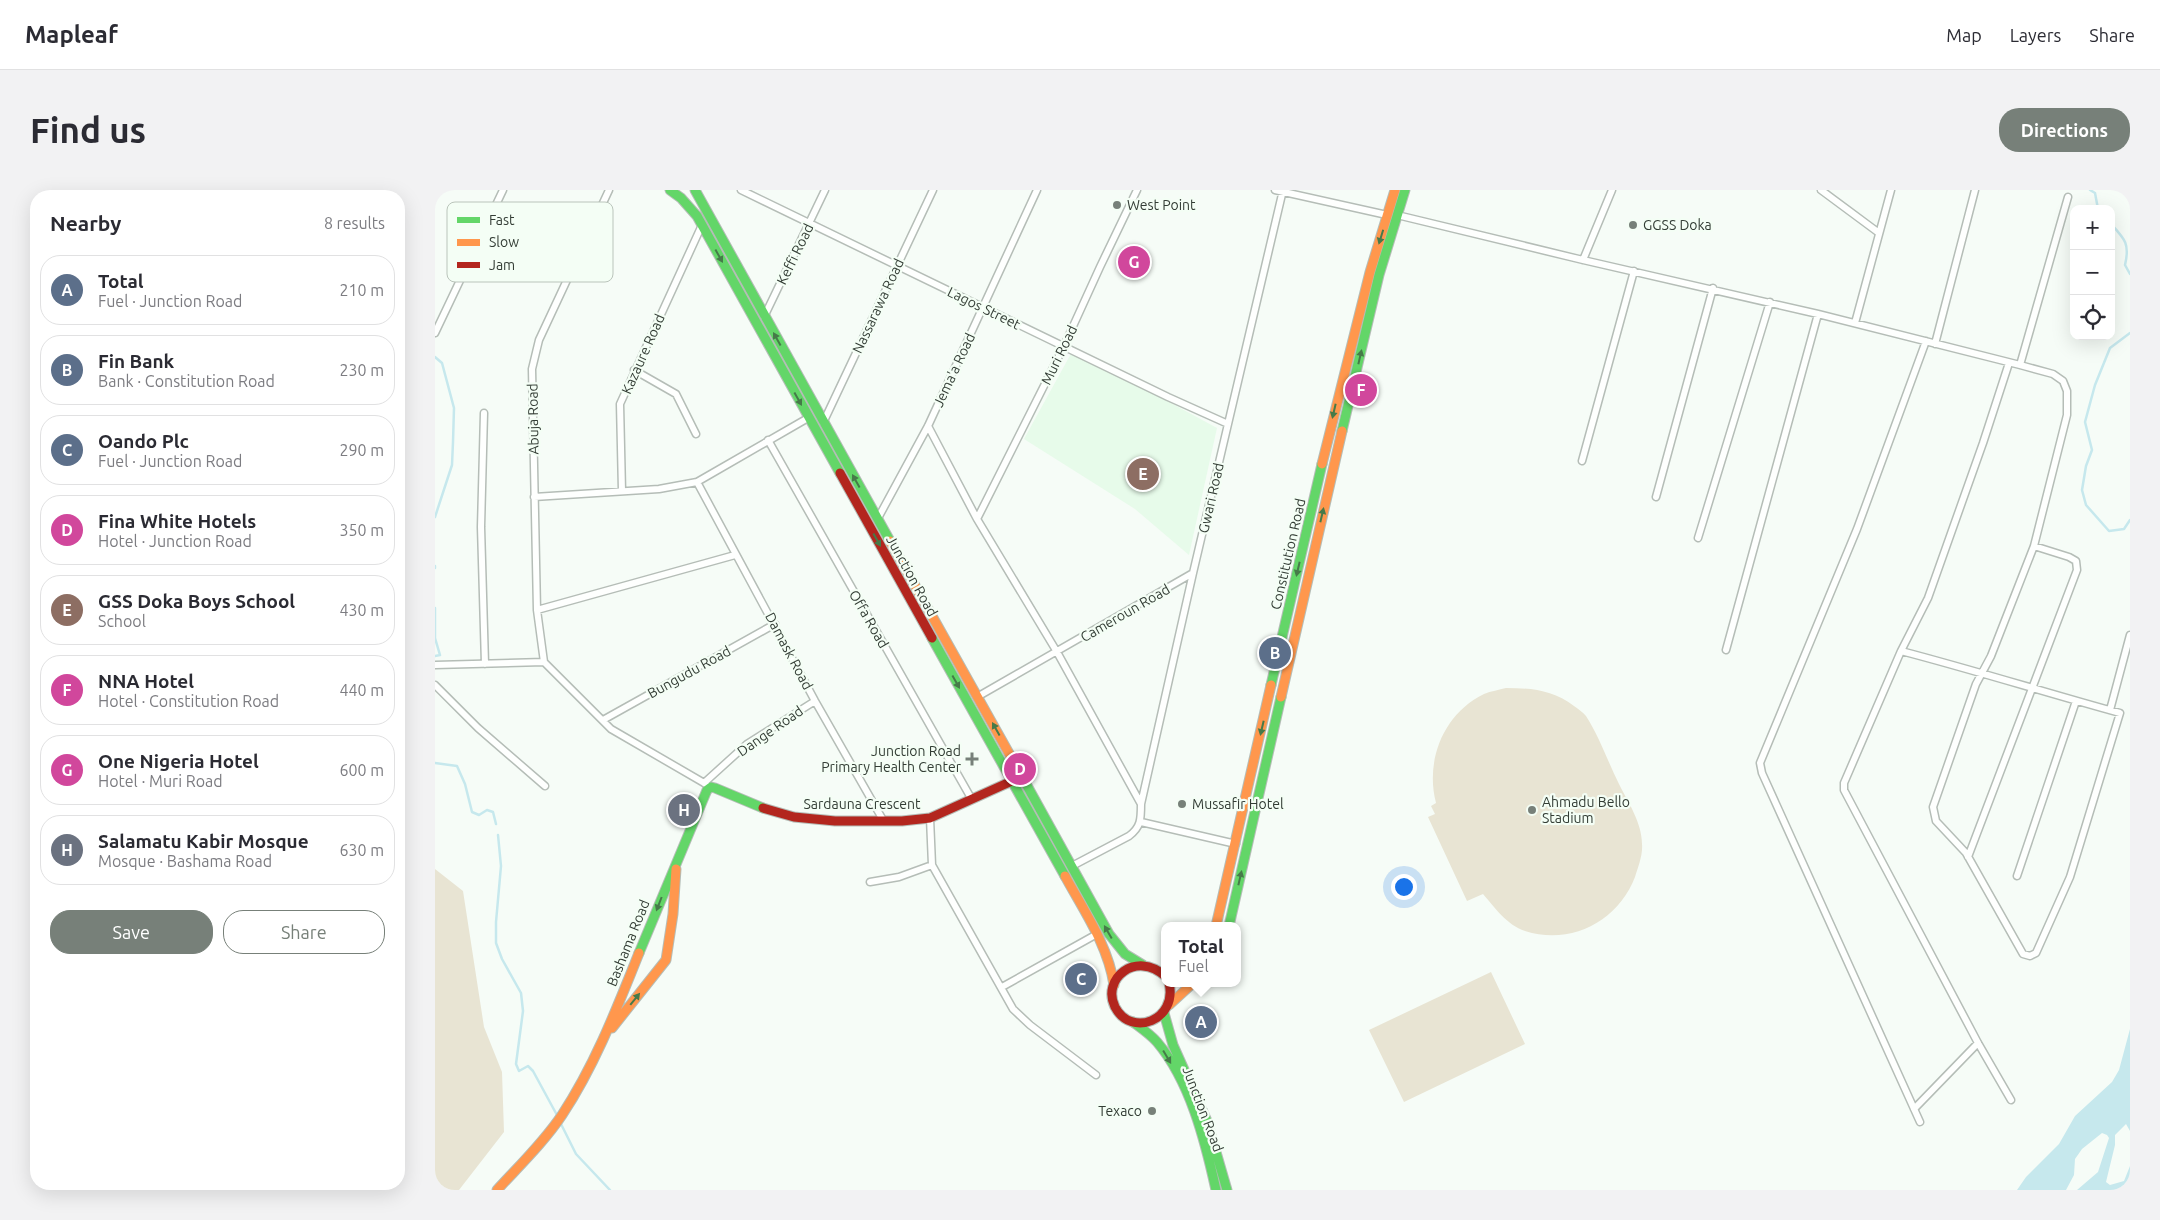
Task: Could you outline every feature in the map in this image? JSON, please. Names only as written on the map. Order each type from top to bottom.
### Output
[{"type":"main road","name":"Junction Road","points":[[670,190],[688,205],[702,225],[1097,934],[1111,965],[1114,985],[1113,994],[1118,1012],[1157,1041],[1174,1070],[1186,1095],[1212,1170],[1215,1190]]},
{"type":"main road","name":"Junction Road","points":[[695,190],[877,520],[1115,944],[1125,954],[1161,974]]},
{"type":"main road","name":"Constitution Road","points":[[1217,922],[1338,394],[1365,290],[1395,190]]},
{"type":"main road","name":"Constitution Road","points":[[1230,922],[1288,661],[1379,276],[1405,190]]},
{"type":"main road","points":[[1278,659],[1288,661]]},
{"type":"main road","name":"Sardauna Crescent","points":[[708,785],[763,808],[794,817],[835,821],[902,821],[929,818],[1012,781]]},
{"type":"main road","name":"Bashama Road","points":[[497,1190],[550,1132],[563,1114],[605,1037],[708,785]]},
{"type":"main road","name":"Bashama Road","points":[[605,1037],[666,960],[673,914],[677,858]]},
{"type":"main road","points":[[1114,985],[1118,976],[1134,966],[1161,966]]},
{"type":"main road","name":"Junction Road","points":[[1170,987],[1171,997],[1166,1010],[1173,1045],[1207,1121],[1227,1190]]},
{"type":"main road","points":[[1133,1022],[1150,1022],[1166,1010],[1180,993],[1188,987]]},
{"type":"street","points":[[497,202],[503,190]]},
{"type":"street","name":"Lagos Street","points":[[741,190],[1228,424]]},
{"type":"street","name":"Keffi Road","points":[[764,317],[811,223],[825,190]]},
{"type":"street","name":"Nassarawa Road","points":[[823,423],[933,190]]},
{"type":"street","name":"Jema'a Road","points":[[877,520],[928,426],[1037,190]]},
{"type":"street","name":"Muri Road","points":[[977,519],[1064,346],[1099,267],[1137,190]]},
{"type":"street","points":[[1275,190],[1387,215]]},
{"type":"street","points":[[1583,260],[1612,190]]},
{"type":"street","points":[[1821,190],[1879,233]]},
{"type":"street","points":[[1855,323],[1891,190]]},
{"type":"street","points":[[1935,344],[1975,190]]},
{"type":"street","name":"Gwari Road","points":[[1141,822],[1141,804],[1282,191]]},
{"type":"street","points":[[2020,365],[2068,197]]},
{"type":"street","points":[[1397,215],[1855,323],[2053,374],[2063,381],[2067,391],[2067,415],[2034,546],[1991,656],[1981,672],[1933,807],[1936,821],[1968,858],[2023,954],[2030,956],[2036,953],[2070,877],[2120,713],[2032,689],[1981,672],[1901,650]]},
{"type":"street","name":"Kazaure Road","points":[[622,491],[621,404],[634,370],[702,225]]},
{"type":"street","points":[[1582,460],[1634,271]]},
{"type":"street","points":[[435,333],[459,282]]},
{"type":"street","name":"Abuja Road","points":[[543,662],[537,610],[532,370],[539,340],[566,282]]},
{"type":"street","points":[[1656,497],[1713,288]]},
{"type":"street","points":[[1698,538],[1770,302]]},
{"type":"street","points":[[1726,650],[1818,314]]},
{"type":"street","points":[[1920,1122],[1762,773],[1760,763],[1857,528],[1926,341]]},
{"type":"street","points":[[2009,363],[1928,598],[1901,650],[1845,778],[1844,790],[1978,1042],[2011,1100]]},
{"type":"street","points":[[634,370],[676,394],[696,434]]},
{"type":"street","points":[[484,413],[481,527],[485,664]]},
{"type":"street","points":[[535,496],[659,489],[697,482],[808,418]]},
{"type":"street","name":"Gwari Road","points":[[928,426],[977,519],[1057,652],[1141,804]]},
{"type":"street","name":"Offa Road","points":[[768,440],[971,798]]},
{"type":"street","name":"Damask Road","points":[[697,482],[815,701],[883,820]]},
{"type":"street","points":[[1968,858],[2077,570],[2076,562],[2069,557],[2034,546]]},
{"type":"street","points":[[537,610],[735,555]]},
{"type":"street","name":"Cameroun Road","points":[[977,696],[1193,573]]},
{"type":"street","name":"Bungudu Road","points":[[603,720],[775,624]]},
{"type":"street","points":[[2110,710],[2130,635]]},
{"type":"street","points":[[435,665],[543,662]]},
{"type":"street","name":"Sardauna Crescent","points":[[543,662],[611,729],[708,785]]},
{"type":"street","points":[[435,685],[478,728],[545,786]]},
{"type":"street","name":"Dange Road","points":[[708,785],[747,744],[815,701]]},
{"type":"street","points":[[2017,876],[2076,701]]},
{"type":"street","points":[[929,818],[932,865],[1013,1008],[1030,1025],[1096,1075]]},
{"type":"street","points":[[1072,866],[1129,836],[1136,831],[1141,822],[1236,844]]},
{"type":"street","points":[[870,882],[899,877],[932,865]]},
{"type":"street","points":[[1002,987],[1097,934]]},
{"type":"street","points":[[1914,1109],[1978,1042]]},
{"type":"shaded area","points":[[1073,350],[1217,428],[1189,555],[1135,509],[1024,439]]},
{"type":"shaded area","name":"Ahmadu Bello Stadium","points":[[1506,688],[1533,689],[1550,693],[1566,701],[1585,715],[1640,828],[1641,857],[1635,877],[1627,893],[1605,917],[1591,926],[1576,932],[1542,935],[1525,931],[1507,920],[1483,894],[1467,901],[1428,817],[1435,814],[1431,806],[1436,803],[1433,771],[1441,740],[1448,726],[1470,703],[1484,694]]},
{"type":"shaded area","points":[[435,869],[463,891],[484,1027],[502,1072],[504,1132],[459,1190],[435,1190]]},
{"type":"shaded area","points":[[1491,972],[1525,1044],[1404,1102],[1369,1030]]},
{"type":"water","points":[[2130,1029],[2130,1131],[2126,1124],[2115,1135],[2115,1145],[2106,1182],[2110,1185],[2124,1181],[2130,1166],[2130,1190],[2077,1190],[2098,1172],[2109,1138],[2102,1133],[2082,1149],[2075,1159],[2074,1175],[2066,1190],[2017,1190],[2026,1177],[2059,1144],[2075,1116],[2112,1082],[2119,1070]]},
{"type":"waterway","points":[[2090,190],[2095,193],[2097,205]]},
{"type":"waterway","points":[[2115,228],[2125,242],[2127,252],[2125,265],[2130,274]]},
{"type":"waterway","points":[[2130,333],[2110,348],[2095,385],[2085,422],[2092,450],[2086,466],[2082,490],[2086,505],[2109,531],[2124,529],[2130,520]]},
{"type":"waterway","points":[[435,357],[442,363],[454,408],[452,465],[435,517]]},
{"type":"waterway","points":[[435,608],[435,638],[440,655],[435,656]]},
{"type":"waterway","points":[[435,763],[457,766],[465,784],[472,812],[479,815],[487,810],[493,812],[496,824]]},
{"type":"waterway","points":[[498,835],[501,866],[496,943],[502,959],[521,993],[523,1011],[516,1064],[519,1071],[528,1066],[533,1071],[558,1117]]},
{"type":"waterway","points":[[560,1122],[576,1154],[610,1190]]},
{"type":"traffic: fast","points":[[670,190],[681,198],[697,216],[840,473]]},
{"type":"traffic: fast","points":[[695,190],[890,541]]},
{"type":"traffic: fast","points":[[1342,431],[1379,275],[1405,190]]},
{"type":"traffic: fast","points":[[1271,685],[1322,464]]},
{"type":"traffic: fast","points":[[932,638],[1065,876]]},
{"type":"traffic: fast","points":[[1230,922],[1281,697]]},
{"type":"traffic: fast","points":[[1020,773],[1109,934],[1125,954],[1143,965]]},
{"type":"traffic: fast","points":[[639,953],[707,790],[711,787],[715,788],[763,808]]},
{"type":"traffic: fast","points":[[1164,1013],[1173,1045],[1207,1121],[1227,1190]]},
{"type":"traffic: fast","points":[[1133,1022],[1157,1042],[1179,1075],[1195,1112],[1216,1190]]},
{"type":"traffic: slow","points":[[1322,464],[1370,272],[1395,190]]},
{"type":"traffic: slow","points":[[1281,697],[1342,431]]},
{"type":"traffic: slow","points":[[890,541],[1020,773]]},
{"type":"traffic: slow","points":[[1217,922],[1271,685]]},
{"type":"traffic: slow","points":[[612,1028],[666,960],[673,914],[676,869]]},
{"type":"traffic: slow","points":[[1065,876],[1101,942],[1114,985]]},
{"type":"traffic: slow","points":[[497,1190],[547,1135],[574,1096],[605,1036],[639,953]]},
{"type":"traffic: slow","points":[[1169,1005],[1189,987]]},
{"type":"traffic: jam","points":[[840,473],[932,638]]},
{"type":"traffic: jam","points":[[763,808],[794,817],[835,821],[902,821],[930,818],[1012,781]]},
{"type":"traffic: jam","points":[[1161,973],[1143,966],[1133,967],[1124,971],[1117,978],[1113,987],[1112,997],[1115,1007],[1123,1017],[1132,1022],[1142,1023],[1152,1020],[1160,1015],[1167,1006],[1170,996],[1169,987]]},
{"type":"place","name":"West Point","points":[[1117,205]]},
{"type":"place","name":"GGSS Doka","points":[[1633,225]]},
{"type":"place","name":"One Nigeria Hotel","points":[[1134,262]]},
{"type":"place","name":"NNA Hotel","points":[[1361,390]]},
{"type":"place","name":"GSS Doka Boys School","points":[[1143,474]]},
{"type":"place","name":"Fin Bank","points":[[1275,653]]},
{"type":"place","name":"Junction Road Primary Health Center","points":[[972,759]]},
{"type":"place","name":"Fina White Hotels","points":[[1020,769]]},
{"type":"place","name":"Mussafir Hotel","points":[[1182,804]]},
{"type":"place","name":"Salamatu Kabir Mosque","points":[[684,810]]},
{"type":"place","name":"Ahmadu Bello Stadium","points":[[1532,810]]},
{"type":"place","name":"Oando Plc","points":[[1081,979]]},
{"type":"place","name":"Total","points":[[1201,1022]]},
{"type":"place","name":"Texaco","points":[[1152,1111]]}]
